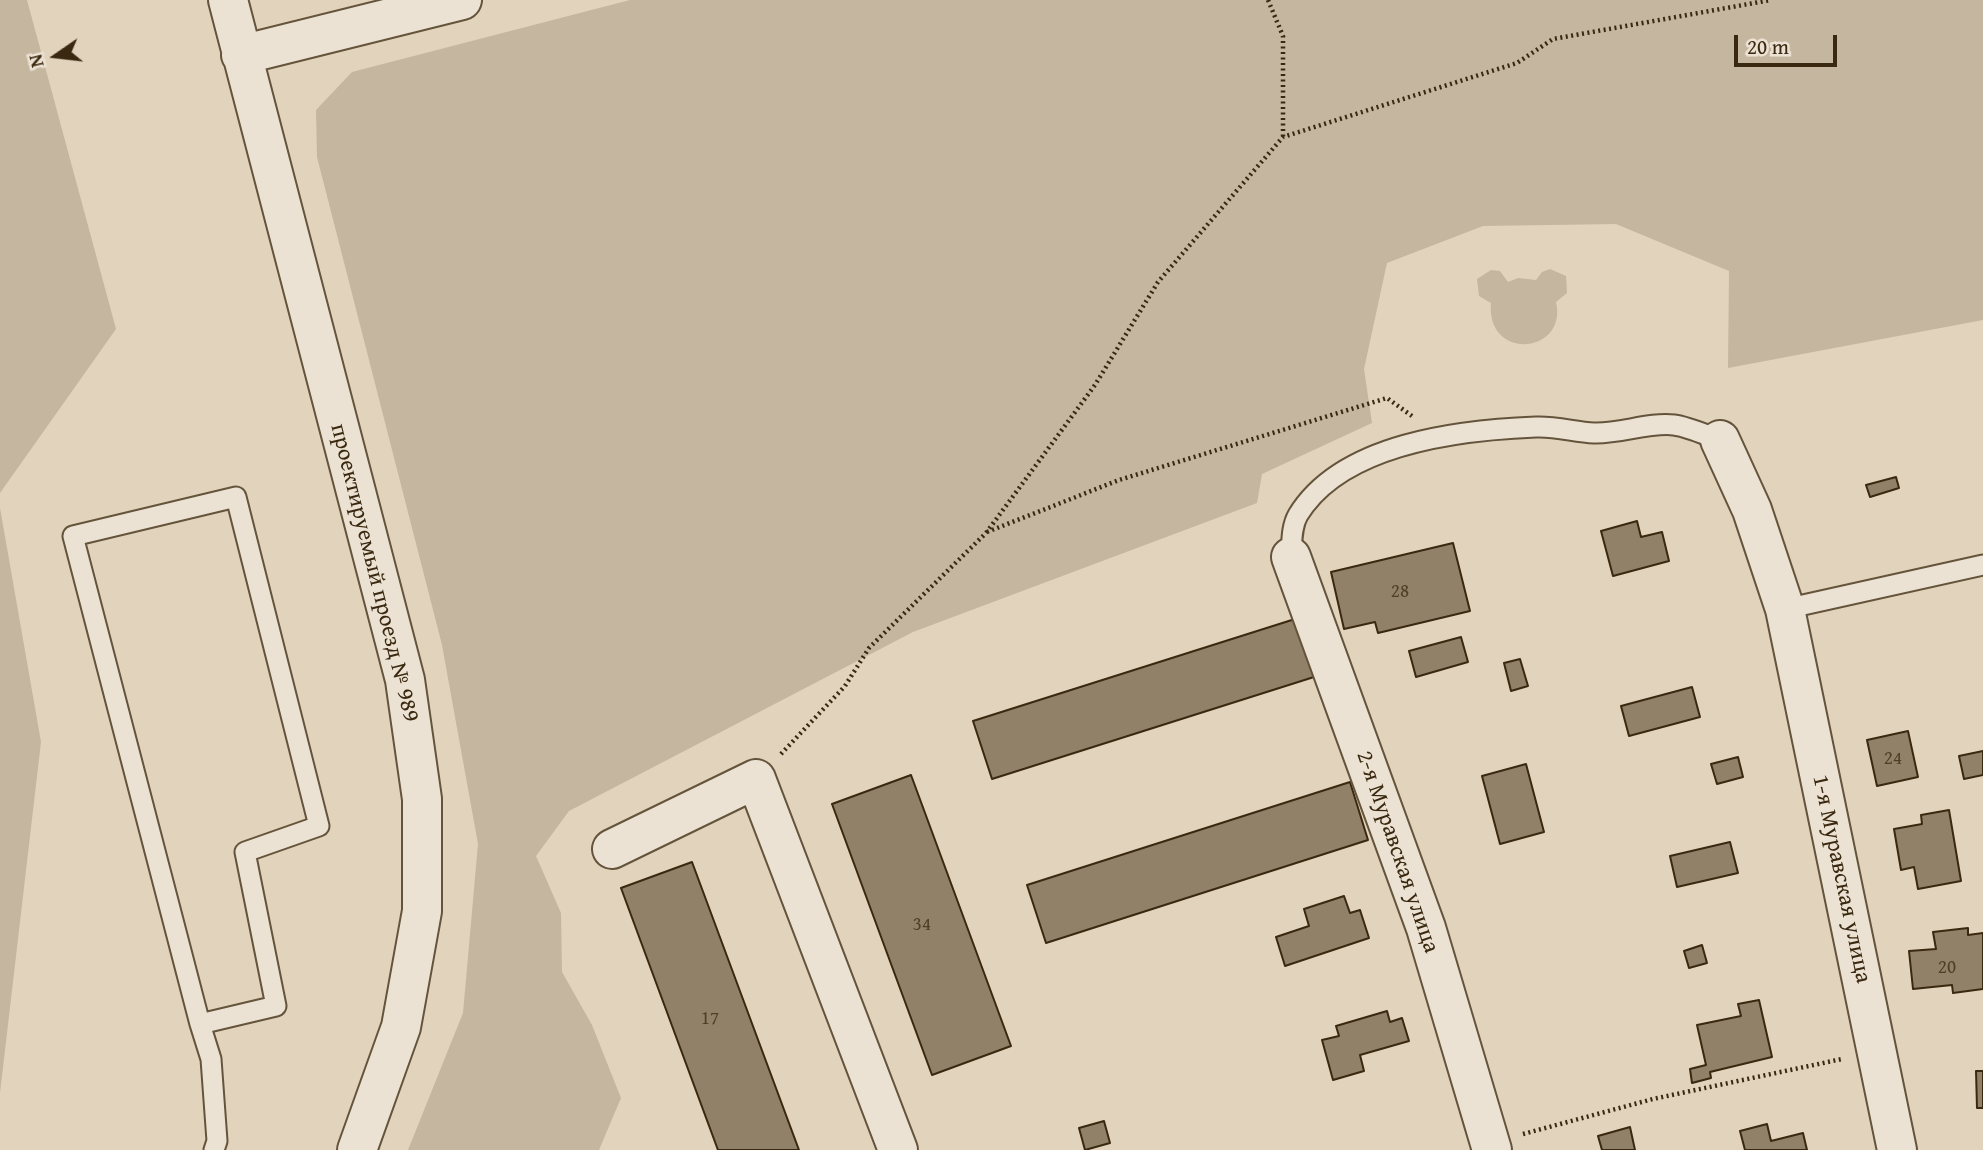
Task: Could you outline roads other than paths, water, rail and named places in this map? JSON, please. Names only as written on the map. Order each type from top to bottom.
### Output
[{"type":"street","name":"проектируемый проезд № 989","points":[[228,0],[405,680],[422,799],[422,911],[401,1027],[357,1150]]},
{"type":"street","points":[[241,55],[462,0]]},
{"type":"street","name":"1-я Муравская улица","points":[[1720,440],[1752,510],[1786,609],[1897,1150]]},
{"type":"street","name":"2-я Муравская улица","points":[[1291,557],[1506,1142]]},
{"type":"street","points":[[612,849],[756,779],[898,1150]]},
{"type":"lane","points":[[1291,557],[1297,516],[1322,487],[1359,463],[1406,443],[1538,427],[1597,433],[1673,425],[1720,440]]},
{"type":"lane","points":[[200,1024],[276,1006],[245,852],[318,826],[236,497],[74,536],[200,1024],[211,1059],[217,1141],[214,1150]]},
{"type":"lane","points":[[1786,609],[1983,565]]}]
